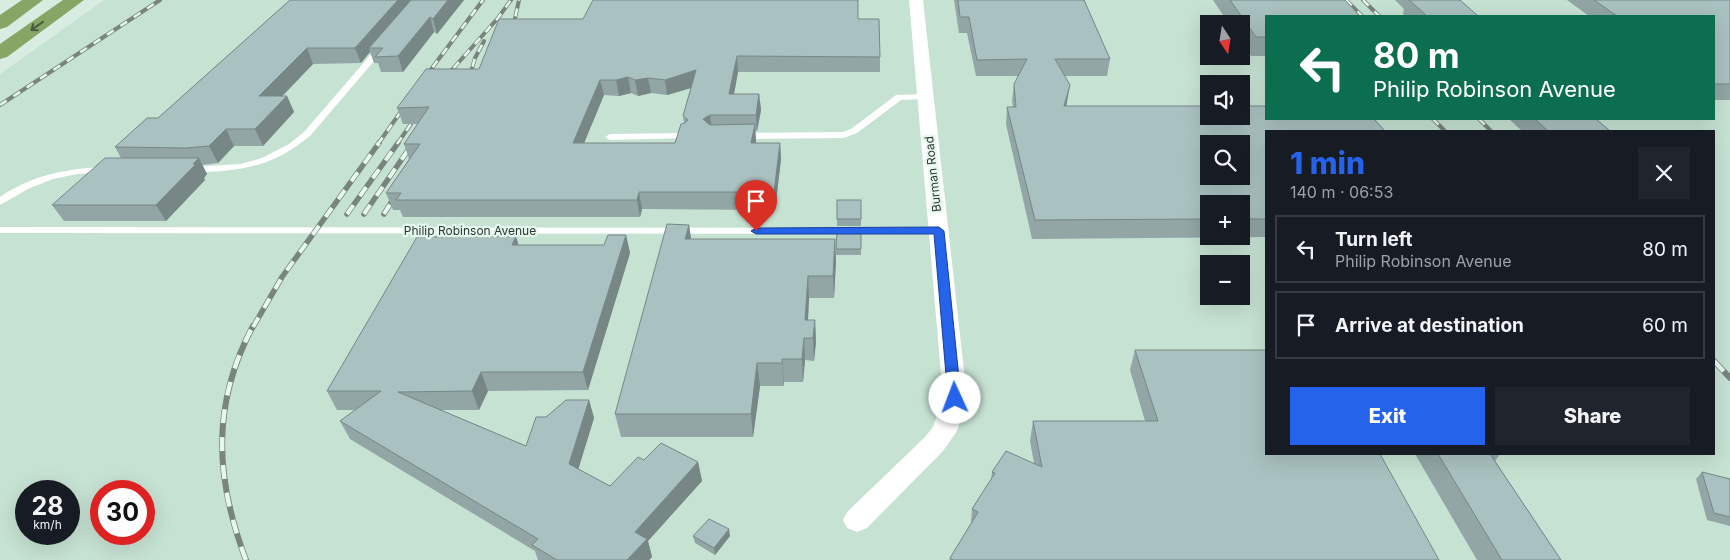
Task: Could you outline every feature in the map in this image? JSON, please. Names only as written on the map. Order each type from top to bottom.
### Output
[{"type":"highway","points":[[0,22],[34,0]]},
{"type":"highway","points":[[0,53],[75,0]]},
{"type":"street","name":"Burman Road","points":[[857,520],[934,444],[944,430],[955,398],[916,0]]},
{"type":"lane","points":[[182,170],[240,167],[265,160],[292,146],[307,134],[390,37]]},
{"type":"lane","points":[[732,136],[844,135],[854,130],[898,97],[925,97]]},
{"type":"lane","points":[[610,136],[683,136]]},
{"type":"lane","points":[[0,202],[22,187],[60,173],[84,170],[115,170]]},
{"type":"lane","name":"Philip Robinson Avenue","points":[[0,230],[939,231]]},
{"type":"shaded area","points":[[104,0],[1730,0],[1730,560],[0,560],[0,74]]},
{"type":"building","points":[[290,0],[398,0],[355,48],[307,48],[259,96],[287,96],[255,129],[226,129],[209,146],[186,148],[115,147],[147,118],[158,118]]},
{"type":"building","points":[[411,0],[448,0],[433,19],[430,17],[398,56],[375,57],[383,48],[369,48]]},
{"type":"building","points":[[593,0],[858,0],[858,19],[879,19],[880,57],[737,56],[729,94],[759,94],[756,115],[710,115],[703,119],[710,125],[755,124],[751,143],[780,143],[774,192],[639,192],[637,200],[396,200],[401,193],[386,193],[420,144],[404,144],[429,107],[397,108],[426,69],[479,69],[499,19],[583,19]],"holes":[[[696,70],[683,116],[688,120],[681,124],[675,143],[573,143],[600,80],[616,80],[628,77],[635,80],[648,78],[665,80]]]},
{"type":"building","points":[[958,0],[1084,0],[1110,59],[1055,59],[1070,85],[1064,106],[1200,106],[1200,125],[1250,125],[1250,106],[1265,106],[1265,120],[1375,120],[1384,130],[1265,130],[1265,219],[1250,219],[1250,195],[1200,195],[1200,219],[1035,220],[1007,107],[1016,107],[1014,84],[1027,59],[977,60],[969,17],[960,17]]},
{"type":"building","points":[[1230,0],[1345,0],[1359,15],[1265,15],[1265,37],[1256,37],[1250,28],[1250,15],[1241,15]]},
{"type":"building","points":[[1409,0],[1460,0],[1477,15],[1426,15]]},
{"type":"building","points":[[1594,0],[1730,0],[1730,84],[1715,84],[1715,15],[1616,15]]},
{"type":"building","points":[[1536,120],[1597,120],[1609,130],[1547,130]]},
{"type":"building","points":[[105,158],[199,158],[193,164],[196,164],[156,205],[52,205]]},
{"type":"building","points":[[837,200],[861,200],[861,219],[837,219]]},
{"type":"building","points":[[667,224],[689,225],[685,239],[835,239],[833,276],[808,276],[805,320],[815,320],[813,338],[804,338],[802,359],[782,359],[782,363],[757,363],[751,414],[615,414]]},
{"type":"building","points":[[837,229],[861,229],[861,249],[836,249]]},
{"type":"building","points":[[608,235],[626,235],[583,372],[481,372],[472,391],[398,392],[526,446],[536,417],[546,417],[566,400],[589,400],[569,464],[610,486],[638,457],[644,460],[661,443],[698,462],[635,532],[647,539],[627,560],[557,560],[532,545],[538,539],[340,421],[381,391],[327,391],[417,237],[516,236],[512,245],[604,245]]},
{"type":"building","points":[[1135,350],[1265,350],[1265,455],[1381,455],[1439,560],[953,560],[950,558],[978,512],[972,509],[995,473],[992,472],[1006,451],[1042,467],[1033,421],[1158,421]]},
{"type":"building","points":[[1439,455],[1491,455],[1561,560],[1502,560]]},
{"type":"building","points":[[1702,472],[1730,479],[1730,517],[1714,513]]},
{"type":"building","points":[[709,519],[729,529],[714,548],[693,536]]},
{"type":"railway","points":[[0,105],[160,0]]},
{"type":"railway","points":[[423,80],[483,0]]},
{"type":"railway","points":[[443,80],[498,18],[511,0]]},
{"type":"railway","points":[[512,32],[519,0]]},
{"type":"railway","points":[[1346,0],[1361,15]]},
{"type":"railway","points":[[1363,0],[1378,15]]},
{"type":"railway","points":[[468,82],[475,58],[484,41]]},
{"type":"railway","points":[[378,144],[407,103]]},
{"type":"railway","points":[[1434,120],[1444,130]]},
{"type":"railway","points":[[1480,120],[1490,130]]},
{"type":"railway","points":[[397,144],[411,124]]},
{"type":"railway","points":[[253,327],[282,277],[379,143]]},
{"type":"railway","points":[[347,214],[398,143]]},
{"type":"railway","points":[[364,214],[413,143]]},
{"type":"railway","points":[[384,214],[397,193]]},
{"type":"railway","points":[[246,560],[228,500],[222,442],[224,413],[230,384],[239,355],[253,326]]},
{"type":"railway","points":[[1715,362],[1730,378]]},
{"type":"route","points":[[756,231],[939,231],[955,398]]}]
